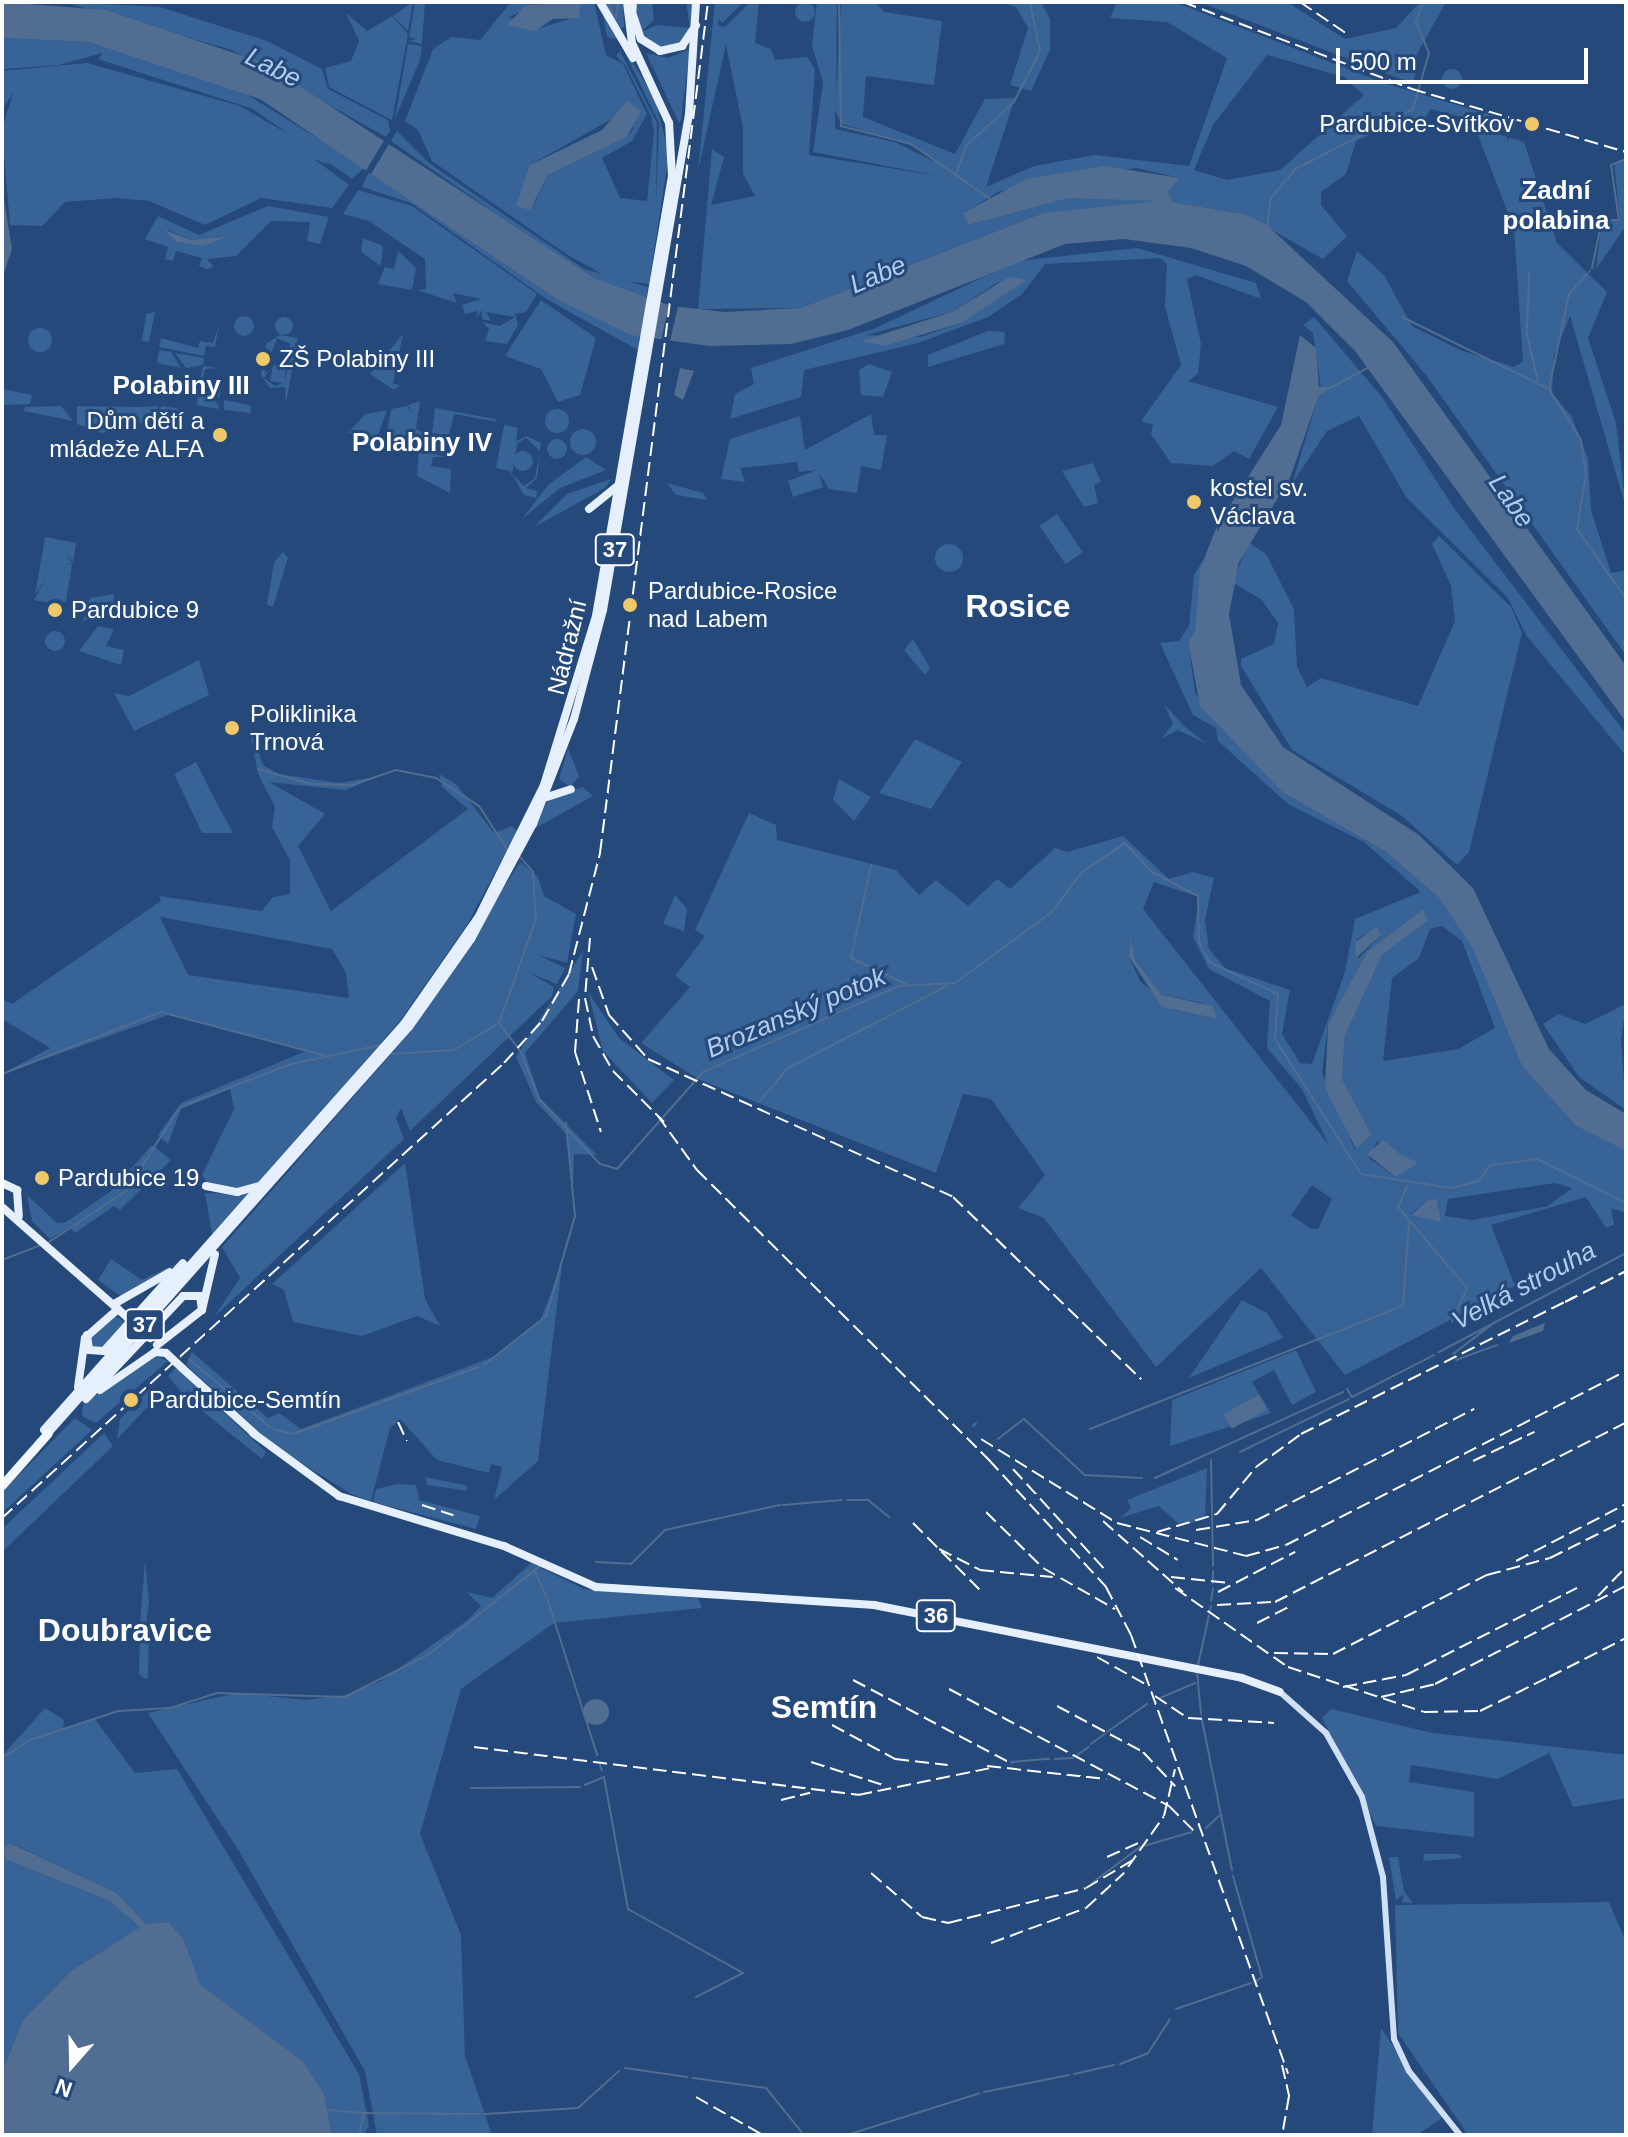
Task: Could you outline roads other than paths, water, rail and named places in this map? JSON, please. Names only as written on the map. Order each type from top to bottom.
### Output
[{"type":"highway","name":"37","points":[[2,1476],[46,1432]]},
{"type":"highway","name":"37","points":[[2,1485],[46,1432]]},
{"type":"main road","points":[[600,2],[651,81]]},
{"type":"main road","points":[[631,3],[641,39],[667,51],[691,38],[696,3]]},
{"type":"main road","name":"37","points":[[631,3],[632,43],[669,123],[673,161],[658,284]]},
{"type":"main road","name":"37","points":[[631,3],[637,42],[675,129],[675,196],[645,356]]},
{"type":"main road","points":[[675,196],[697,55],[696,3]]},
{"type":"main road","name":"Nádražní","points":[[519,848],[554,757],[590,647],[645,356]]},
{"type":"main road","name":"Nádražní","points":[[557,767],[601,621],[645,356]]},
{"type":"main road","points":[[613,525],[610,505],[589,509],[613,493],[622,474]]},
{"type":"main road","points":[[543,802],[554,790],[571,789],[559,783],[557,767]]},
{"type":"main road","name":"37","points":[[46,1432],[212,1242],[393,1043],[459,958],[543,802],[557,767]]},
{"type":"main road","name":"37","points":[[63,1413],[226,1236],[385,1052]]},
{"type":"main road","points":[[2,1183],[14,1186],[24,1222]]},
{"type":"main road","points":[[206,1186],[237,1192],[265,1184]]},
{"type":"main road","name":"36","points":[[18,1198],[2,1207],[24,1222],[110,1301],[114,1312],[128,1318],[287,1465],[358,1504],[607,1589],[788,1594],[1041,1637],[1203,1671],[1280,1692]]},
{"type":"main road","points":[[153,1341],[202,1310],[210,1264],[226,1236]]},
{"type":"main road","points":[[110,1301],[126,1302],[212,1242]]},
{"type":"main road","points":[[87,1335],[89,1350],[104,1351],[183,1263]]},
{"type":"main road","points":[[86,1399],[183,1296],[200,1296],[202,1310]]},
{"type":"main road","points":[[63,1413],[82,1378],[87,1335],[114,1312]]},
{"type":"main road","points":[[63,1413],[154,1353],[166,1353]]},
{"type":"main road","points":[[1280,1692],[1326,1733],[1362,1797],[1383,1877],[1394,2039],[1413,2077],[1460,2135]]},
{"type":"waterway","points":[[607,2],[616,18],[618,2]]},
{"type":"waterway","points":[[839,2],[841,126],[911,144],[989,198]]},
{"type":"waterway","points":[[957,172],[966,146],[1014,102],[1040,51],[1030,2]]},
{"type":"waterway","points":[[1267,226],[1271,198],[1295,169],[1413,109],[1429,53],[1416,22],[1423,2]]},
{"type":"waterway","points":[[1592,268],[1602,220],[1619,220],[1611,165],[1626,159]]},
{"type":"waterway","points":[[1529,272],[1527,335],[1538,381]]},
{"type":"waterway","points":[[1587,274],[1569,294],[1549,389],[1581,440],[1586,474],[1577,529],[1626,599]]},
{"type":"waterway","points":[[1402,317],[1547,388]]},
{"type":"waterway","points":[[1332,387],[1369,367]]},
{"type":"waterway","points":[[1622,647],[1626,633]]},
{"type":"waterway","points":[[258,769],[311,784],[352,785],[396,770],[436,778],[479,806],[507,849]]},
{"type":"waterway","name":"Brozanský potok","points":[[392,1054],[454,1050],[499,1023],[521,1052],[539,1099],[600,1164],[617,1169],[703,1072],[899,986],[955,983],[1052,912],[1081,873],[1125,843],[1152,872],[1198,896],[1199,942],[1209,962],[1278,994],[1275,1039],[1361,1174],[1451,1188],[1479,1181],[1490,1165],[1537,1159],[1626,1203]]},
{"type":"waterway","points":[[499,1023],[536,919],[533,872],[519,856]]},
{"type":"waterway","points":[[871,865],[851,958],[906,984]]},
{"type":"waterway","points":[[760,1101],[788,1068],[947,986]]},
{"type":"waterway","points":[[2,1074],[161,1012],[323,1055]]},
{"type":"waterway","name":"Brozanský potok","points":[[49,1242],[126,1191],[180,1107],[291,1064],[381,1045]]},
{"type":"waterway","points":[[484,1365],[546,1316],[575,1216],[566,1122]]},
{"type":"waterway","points":[[1407,1186],[1398,1207],[1467,1288],[1452,1322]]},
{"type":"waterway","points":[[1090,1429],[1403,1306],[1409,1223]]},
{"type":"waterway","name":"Brozanský potok","points":[[2,1260],[39,1246]]},
{"type":"waterway","name":"Velká strouha","points":[[1439,1352],[1626,1253]]},
{"type":"waterway","points":[[1453,1354],[1491,1325]]},
{"type":"waterway","points":[[1456,1360],[1497,1345]]},
{"type":"waterway","name":"Velká strouha","points":[[1347,1389],[1352,1397],[1434,1355]]},
{"type":"waterway","points":[[189,1359],[270,1427]]},
{"type":"waterway","points":[[274,1429],[293,1434],[478,1367]]},
{"type":"waterway","name":"Velká strouha","points":[[1155,1478],[1343,1392]]},
{"type":"waterway","points":[[1240,1452],[1349,1399]]},
{"type":"waterway","name":"Velká strouha","points":[[998,1439],[1024,1419],[1085,1475],[1142,1478]]},
{"type":"waterway","name":"Velká strouha","points":[[973,1426],[976,1423]]},
{"type":"waterway","points":[[1211,1460],[1213,1566]]},
{"type":"waterway","name":"Velká strouha","points":[[783,1505],[842,1500]]},
{"type":"waterway","name":"Velká strouha","points":[[847,1500],[868,1500],[889,1517]]},
{"type":"waterway","name":"Velká strouha","points":[[596,1562],[631,1564],[665,1530],[780,1505]]},
{"type":"waterway","name":"Velká strouha","points":[[2,1758],[30,1740],[118,1711],[170,1708],[217,1693],[345,1697],[429,1654],[540,1566]]},
{"type":"waterway","points":[[534,1570],[547,1598]]},
{"type":"waterway","points":[[1213,1571],[1213,1583]]},
{"type":"waterway","points":[[1211,1601],[1213,1588]]},
{"type":"waterway","points":[[548,1601],[597,1755]]},
{"type":"waterway","points":[[1210,1611],[1211,1606]]},
{"type":"waterway","points":[[1198,1665],[1209,1615]]},
{"type":"waterway","points":[[1197,1671],[1201,1714]]},
{"type":"waterway","points":[[1160,1698],[1195,1683]]},
{"type":"waterway","points":[[1107,1732],[1147,1704]]},
{"type":"waterway","points":[[1202,1720],[1232,1870]]},
{"type":"waterway","points":[[1091,1744],[1105,1734]]},
{"type":"waterway","points":[[1077,1755],[1089,1747]]},
{"type":"waterway","points":[[1055,1759],[1073,1758]]},
{"type":"waterway","points":[[1011,1762],[1049,1759]]},
{"type":"waterway","points":[[600,1765],[602,1771]]},
{"type":"waterway","points":[[585,1785],[604,1777],[628,1909],[743,1973],[696,1997]]},
{"type":"waterway","points":[[471,1788],[580,1787]]},
{"type":"waterway","points":[[1206,1828],[1219,1816]]},
{"type":"waterway","points":[[1092,1883],[1140,1847],[1192,1832]]},
{"type":"waterway","points":[[1233,1876],[1262,1977],[1255,1982]]},
{"type":"waterway","points":[[1176,2009],[1251,1983]]},
{"type":"waterway","points":[[1120,2064],[1148,2053],[1170,2019]]},
{"type":"waterway","points":[[1074,2074],[1114,2065]]},
{"type":"waterway","points":[[625,2068],[687,2077]]},
{"type":"waterway","points":[[485,2114],[578,2108],[619,2071]]},
{"type":"waterway","points":[[984,2092],[1069,2075]]},
{"type":"waterway","points":[[693,2078],[766,2088],[804,2135]]},
{"type":"waterway","points":[[847,2135],[980,2093]]},
{"type":"waterway","points":[[328,2110],[363,2113]]},
{"type":"waterway","points":[[359,2135],[364,2113],[480,2114]]},
{"type":"railway","points":[[2,1518],[504,1063],[542,1021],[569,974],[600,853],[708,2]]},
{"type":"railway","points":[[1183,2],[1412,89],[1626,152]]},
{"type":"railway","points":[[1300,2],[1347,34]]},
{"type":"railway","points":[[590,938],[585,998],[593,1036],[613,1071],[664,1122]]},
{"type":"railway","points":[[592,967],[609,1015],[648,1059],[953,1197],[1141,1379]]},
{"type":"railway","points":[[579,999],[575,1052],[601,1132]]},
{"type":"railway","points":[[658,1116],[697,1170],[989,1460],[1106,1587],[1131,1635],[1288,2074]]},
{"type":"railway","points":[[1565,1302],[1626,1271]]},
{"type":"railway","points":[[1157,1532],[1217,1514],[1256,1467],[1301,1434],[1575,1297]]},
{"type":"railway","points":[[981,1439],[1117,1523],[1246,1556],[1286,1545],[1626,1371]]},
{"type":"railway","points":[[1196,1530],[1257,1520],[1474,1409]]},
{"type":"railway","points":[[398,1422],[407,1441]]},
{"type":"railway","points":[[1217,1605],[1275,1602],[1626,1422]]},
{"type":"railway","points":[[1473,1461],[1534,1432]]},
{"type":"railway","points":[[1013,1469],[1107,1572]]},
{"type":"railway","points":[[1516,1561],[1626,1504]]},
{"type":"railway","points":[[422,1505],[453,1515]]},
{"type":"railway","points":[[986,1512],[1043,1568],[1115,1609]]},
{"type":"railway","points":[[1274,1653],[1333,1654],[1487,1575],[1550,1558],[1626,1520]]},
{"type":"railway","points":[[1103,1521],[1183,1592]]},
{"type":"railway","points":[[913,1523],[980,1590]]},
{"type":"railway","points":[[1140,1537],[1178,1560]]},
{"type":"railway","points":[[939,1549],[980,1570],[1053,1577]]},
{"type":"railway","points":[[1218,1592],[1295,1552]]},
{"type":"railway","points":[[1598,1596],[1626,1567]]},
{"type":"railway","points":[[1171,1577],[1230,1583]]},
{"type":"railway","points":[[1381,1697],[1435,1684],[1626,1586]]},
{"type":"railway","points":[[1175,1588],[1288,1667],[1424,1712],[1480,1711],[1557,1673]]},
{"type":"railway","points":[[1343,1687],[1406,1675],[1577,1588]]},
{"type":"railway","points":[[1257,1623],[1292,1605]]},
{"type":"railway","points":[[1549,1677],[1626,1638]]},
{"type":"railway","points":[[1097,1657],[1147,1685]]},
{"type":"railway","points":[[853,1680],[1012,1764]]},
{"type":"railway","points":[[949,1689],[1169,1806],[1196,1833]]},
{"type":"railway","points":[[1155,1696],[1188,1718],[1274,1723]]},
{"type":"railway","points":[[1057,1706],[1143,1752],[1175,1786]]},
{"type":"railway","points":[[832,1725],[895,1759],[948,1765]]},
{"type":"railway","points":[[474,1747],[858,1795],[996,1767]]},
{"type":"railway","points":[[811,1762],[886,1786]]},
{"type":"railway","points":[[987,1766],[1106,1779]]},
{"type":"railway","points":[[1128,1867],[1164,1816],[1175,1769]]},
{"type":"railway","points":[[781,1800],[810,1793]]},
{"type":"railway","points":[[1107,1857],[1143,1841]]},
{"type":"railway","points":[[871,1873],[922,1917],[948,1923],[1086,1888],[1133,1860]]},
{"type":"railway","points":[[991,1943],[1086,1908],[1124,1873]]},
{"type":"railway","points":[[1282,2065],[1289,2096],[1282,2135]]},
{"type":"railway","points":[[696,2097],[763,2135]]},
{"type":"place","name":"Pardubice-Svítkov","points":[[1532,124]]},
{"type":"place","name":"ZŠ Polabiny III","points":[[263,359]]},
{"type":"place","name":"Dům dětí a mládeže ALFA","points":[[220,435]]},
{"type":"place","name":"kostel sv. Václava","points":[[1194,502]]},
{"type":"place","name":"Pardubice-Rosice nad Labem","points":[[630,605]]},
{"type":"place","name":"Pardubice 9","points":[[55,610]]},
{"type":"place","name":"Poliklinika Trnová","points":[[232,728]]},
{"type":"place","name":"Pardubice 19","points":[[42,1178]]},
{"type":"place","name":"Pardubice-Semtín","points":[[131,1400]]},
{"type":"district","name":"Zadní polabina","points":[[1556,206]]},
{"type":"district","name":"Polabiny III","points":[[181,386]]},
{"type":"district","name":"Polabiny IV","points":[[422,443]]},
{"type":"district","name":"Rosice","points":[[1018,606]]},
{"type":"district","name":"Doubravice","points":[[125,1630]]},
{"type":"district","name":"Semtín","points":[[824,1707]]},
{"type":"water label","name":"Labe","points":[[273,68]]},
{"type":"water label","name":"Labe","points":[[878,275]]},
{"type":"water label","name":"Labe","points":[[1511,501]]}]
